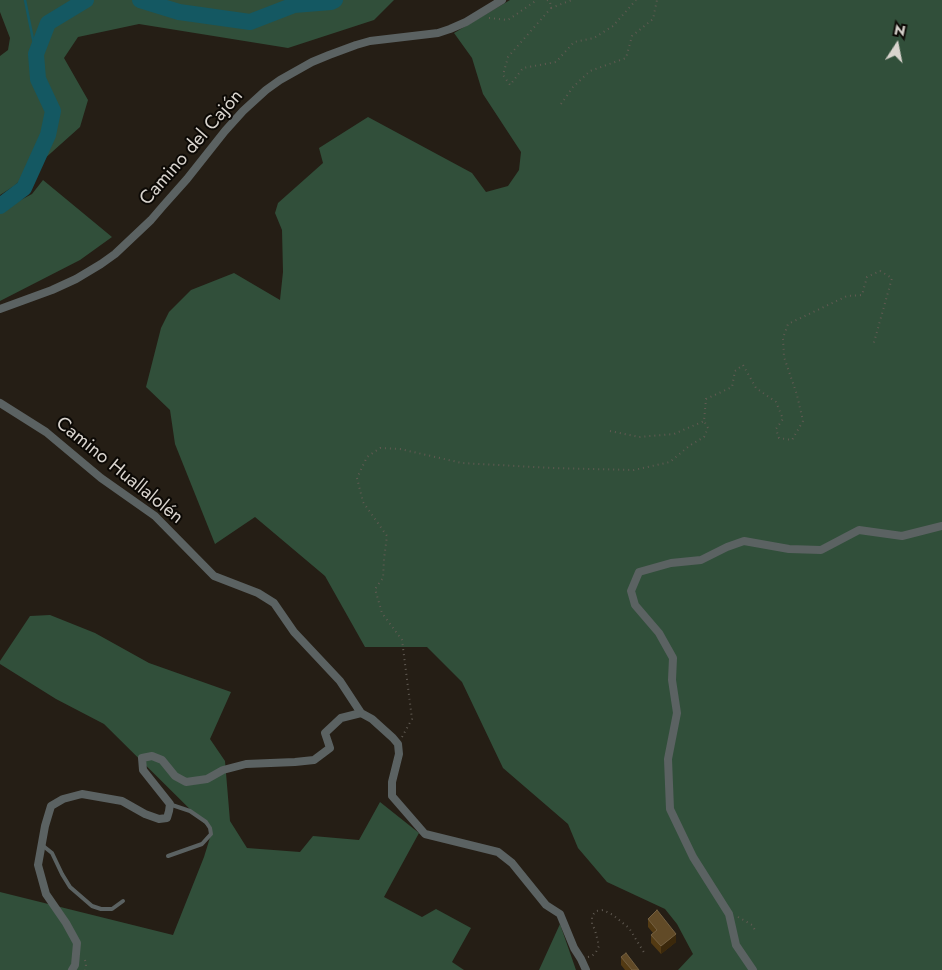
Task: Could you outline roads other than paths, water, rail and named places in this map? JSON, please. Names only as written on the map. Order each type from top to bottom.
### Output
[{"type":"street","name":"Camino del Cajón","points":[[0,309],[76,280],[114,254],[145,226],[170,199],[242,111],[280,80],[312,62],[349,47],[370,41],[438,33],[458,26],[502,0]]},
{"type":"street","name":"Camino Huallalolén","points":[[0,403],[46,432],[101,478],[154,516],[214,576],[258,593],[274,604],[294,632],[340,681],[361,713],[372,719],[394,738],[398,744],[398,754],[392,782],[392,796],[425,834],[498,852],[512,863],[546,905],[560,914],[574,948],[586,970]]},
{"type":"street","points":[[754,970],[736,945],[729,914],[693,857],[670,809],[668,759],[677,713],[672,680],[673,658],[659,633],[635,605],[631,591],[639,572],[671,563],[701,560],[744,541],[789,550],[821,550],[859,530],[902,536],[942,526]]},
{"type":"street","points":[[72,970],[75,965],[77,943],[66,922],[46,894],[38,865],[45,826],[51,806],[63,799],[82,794],[122,802],[145,814],[159,819],[166,818],[169,804],[143,770],[142,758],[152,756],[162,760],[175,776],[186,782],[207,779],[223,770],[246,764],[314,760],[330,748],[325,733],[341,718],[361,713]]},
{"type":"lane","points":[[168,856],[202,844],[211,834],[206,822],[190,811],[169,804]]},
{"type":"lane","points":[[42,845],[52,853],[70,887],[92,906],[101,909],[112,909],[123,901]]},
{"type":"waterway","points":[[25,0],[36,54]]},
{"type":"waterway","points":[[0,206],[24,188],[48,135],[53,111],[38,79],[36,54],[48,23],[86,0]]},
{"type":"waterway","points":[[140,0],[179,12],[250,22],[294,5],[331,2],[335,0]]}]
